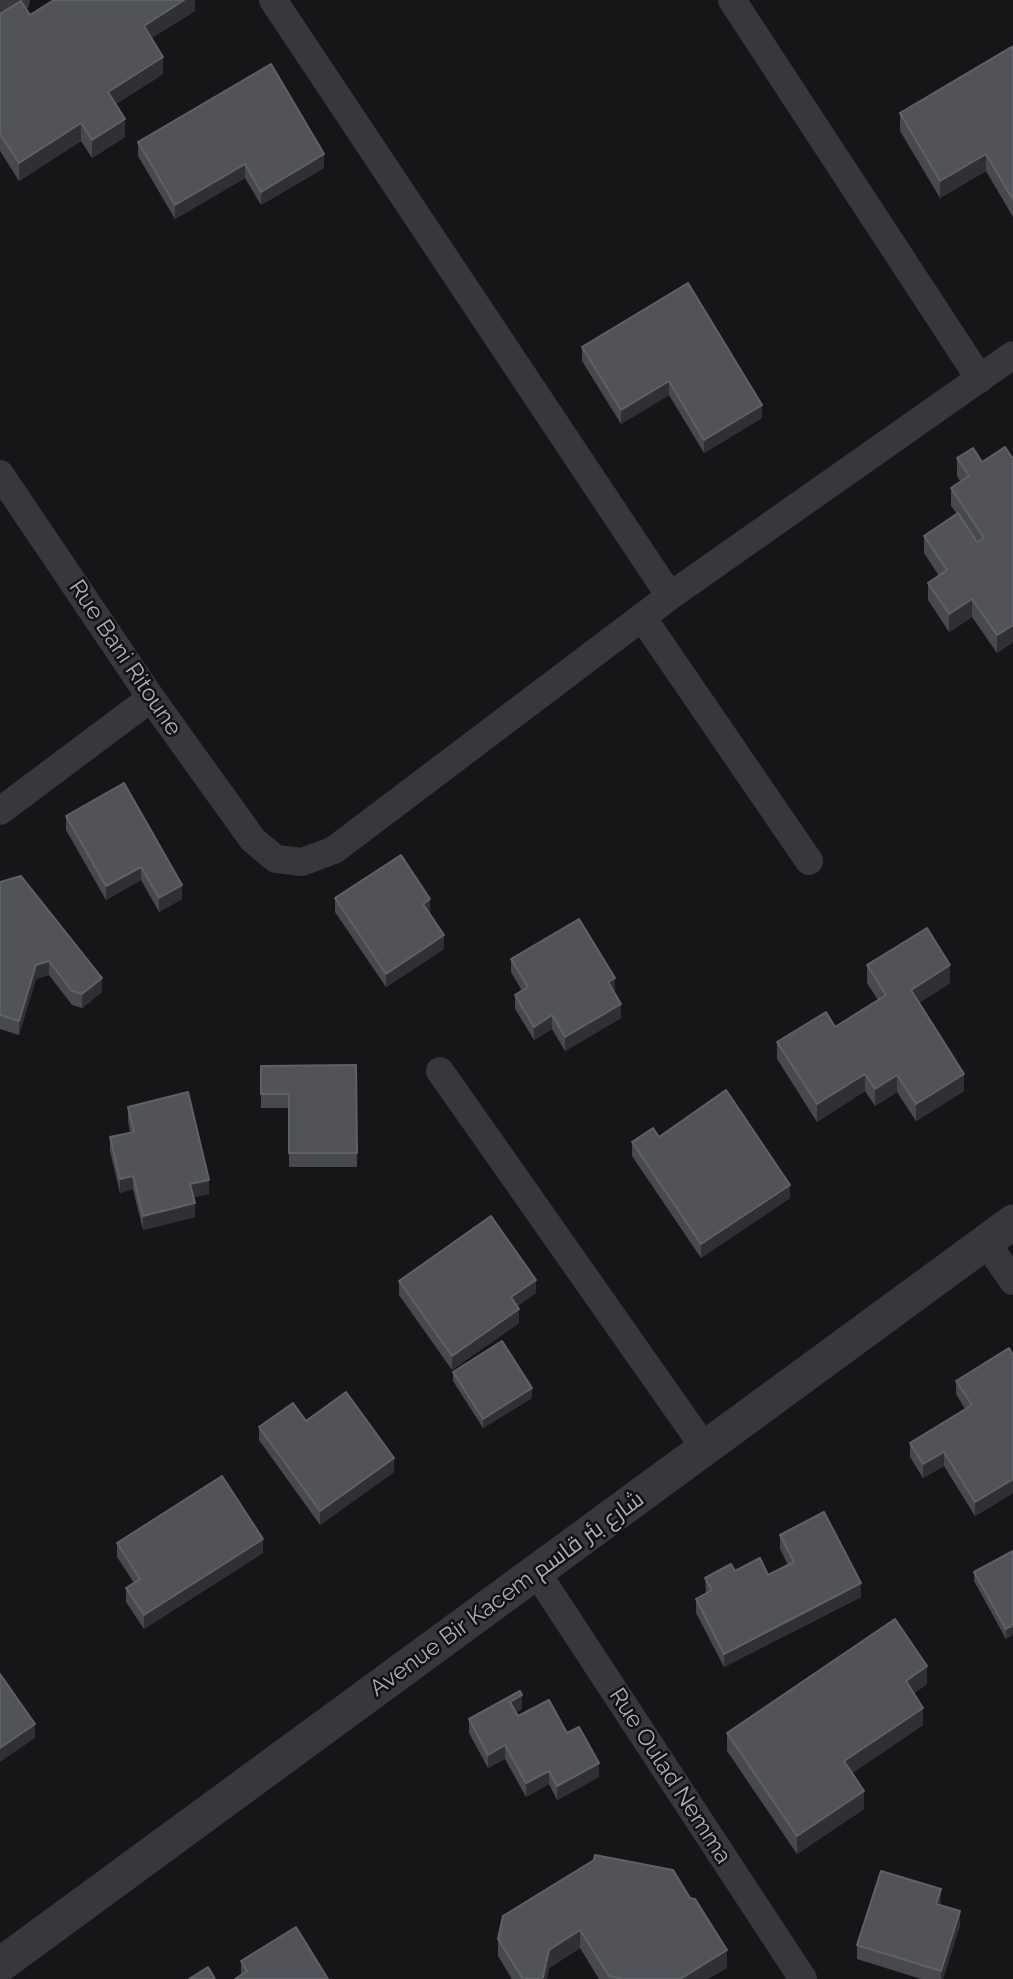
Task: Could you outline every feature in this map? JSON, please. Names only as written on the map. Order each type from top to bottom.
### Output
[{"type":"street","points":[[0,12],[16,0]]},
{"type":"street","points":[[273,0],[670,596]]},
{"type":"street","points":[[732,0],[980,379]]},
{"type":"street","points":[[809,861],[642,617],[1013,355]]},
{"type":"street","name":"Rue Bani Ritoune","points":[[0,474],[253,841],[276,859],[302,862],[334,850],[642,617]]},
{"type":"street","points":[[0,811],[152,698]]},
{"type":"street","points":[[440,1071],[704,1447]]},
{"type":"street","points":[[999,1232],[1013,1281]]},
{"type":"street","name":"Avenue Bir Kacem شارع بئر قاسم","points":[[0,1965],[999,1232]]},
{"type":"street","name":"Rue Oulad Nemma","points":[[537,1573],[803,1979]]},
{"type":"building","points":[[54,0],[184,0],[144,26],[163,57],[108,92],[125,119],[92,140],[81,123],[19,163],[0,134],[0,14],[21,1],[30,15]]},
{"type":"building","points":[[1013,46],[1013,200],[986,154],[940,181],[900,113]]},
{"type":"building","points":[[271,64],[324,154],[261,192],[245,164],[175,205],[138,142]]},
{"type":"building","points":[[688,283],[762,405],[704,440],[669,381],[621,410],[582,347]]},
{"type":"building","points":[[1005,447],[1013,459],[1013,625],[997,635],[972,599],[949,614],[928,583],[947,570],[924,536],[958,513],[977,542],[984,538],[951,488],[969,476],[957,458],[973,448],[982,462]]},
{"type":"building","points":[[124,783],[182,885],[159,898],[141,867],[106,886],[66,816]]},
{"type":"building","points":[[401,855],[430,899],[423,904],[444,935],[386,974],[335,898]]},
{"type":"building","points":[[21,876],[102,978],[82,994],[72,991],[49,961],[36,965],[19,1021],[0,1015],[0,882]]},
{"type":"building","points":[[579,919],[615,978],[608,982],[621,1004],[565,1037],[552,1015],[534,1027],[515,995],[528,987],[511,959]]},
{"type":"building","points":[[927,928],[950,965],[911,990],[964,1074],[916,1104],[897,1075],[875,1089],[865,1074],[817,1104],[777,1042],[826,1012],[835,1027],[886,995],[867,965]]},
{"type":"building","points":[[356,1065],[357,1153],[289,1153],[289,1094],[261,1094],[261,1066]]},
{"type":"building","points":[[726,1090],[790,1185],[701,1244],[632,1142],[653,1128],[659,1137]]},
{"type":"building","points":[[188,1092],[209,1180],[190,1184],[195,1203],[143,1216],[133,1176],[120,1179],[110,1137],[134,1132],[128,1107]]},
{"type":"building","points":[[491,1216],[536,1280],[511,1297],[519,1309],[452,1356],[399,1281]]},
{"type":"building","points":[[502,1341],[532,1388],[483,1419],[453,1372]]},
{"type":"building","points":[[1009,1348],[1013,1355],[1013,1479],[975,1502],[944,1452],[923,1464],[910,1443],[972,1405],[956,1381]]},
{"type":"building","points":[[346,1392],[394,1458],[320,1511],[259,1427],[293,1403],[306,1421]]},
{"type":"building","points":[[222,1476],[263,1539],[144,1615],[126,1588],[140,1579],[117,1543]]},
{"type":"building","points":[[824,1512],[861,1583],[724,1654],[696,1599],[712,1590],[705,1578],[731,1564],[735,1571],[760,1558],[768,1575],[794,1562],[780,1535]]},
{"type":"building","points":[[1013,1551],[1013,1625],[1006,1629],[974,1572]]},
{"type":"building","points":[[895,1619],[927,1666],[906,1681],[923,1708],[844,1761],[864,1791],[797,1836],[727,1733]]},
{"type":"building","points":[[0,1674],[35,1724],[0,1748]]},
{"type":"building","points":[[520,1691],[522,1695],[510,1702],[518,1716],[549,1700],[567,1733],[579,1727],[599,1763],[557,1786],[549,1771],[526,1783],[505,1745],[488,1755],[469,1719]]},
{"type":"building","points":[[595,1855],[673,1870],[727,1950],[680,1979],[623,1979],[609,1976],[580,1930],[549,1950],[541,1979],[523,1979],[498,1939],[503,1916],[594,1860]]},
{"type":"building","points":[[881,1871],[941,1889],[936,1904],[960,1911],[941,1971],[857,1945]]},
{"type":"building","points":[[296,1927],[328,1979],[235,1979],[247,1971],[241,1961]]},
{"type":"building","points":[[208,1967],[215,1979],[189,1979]]}]
